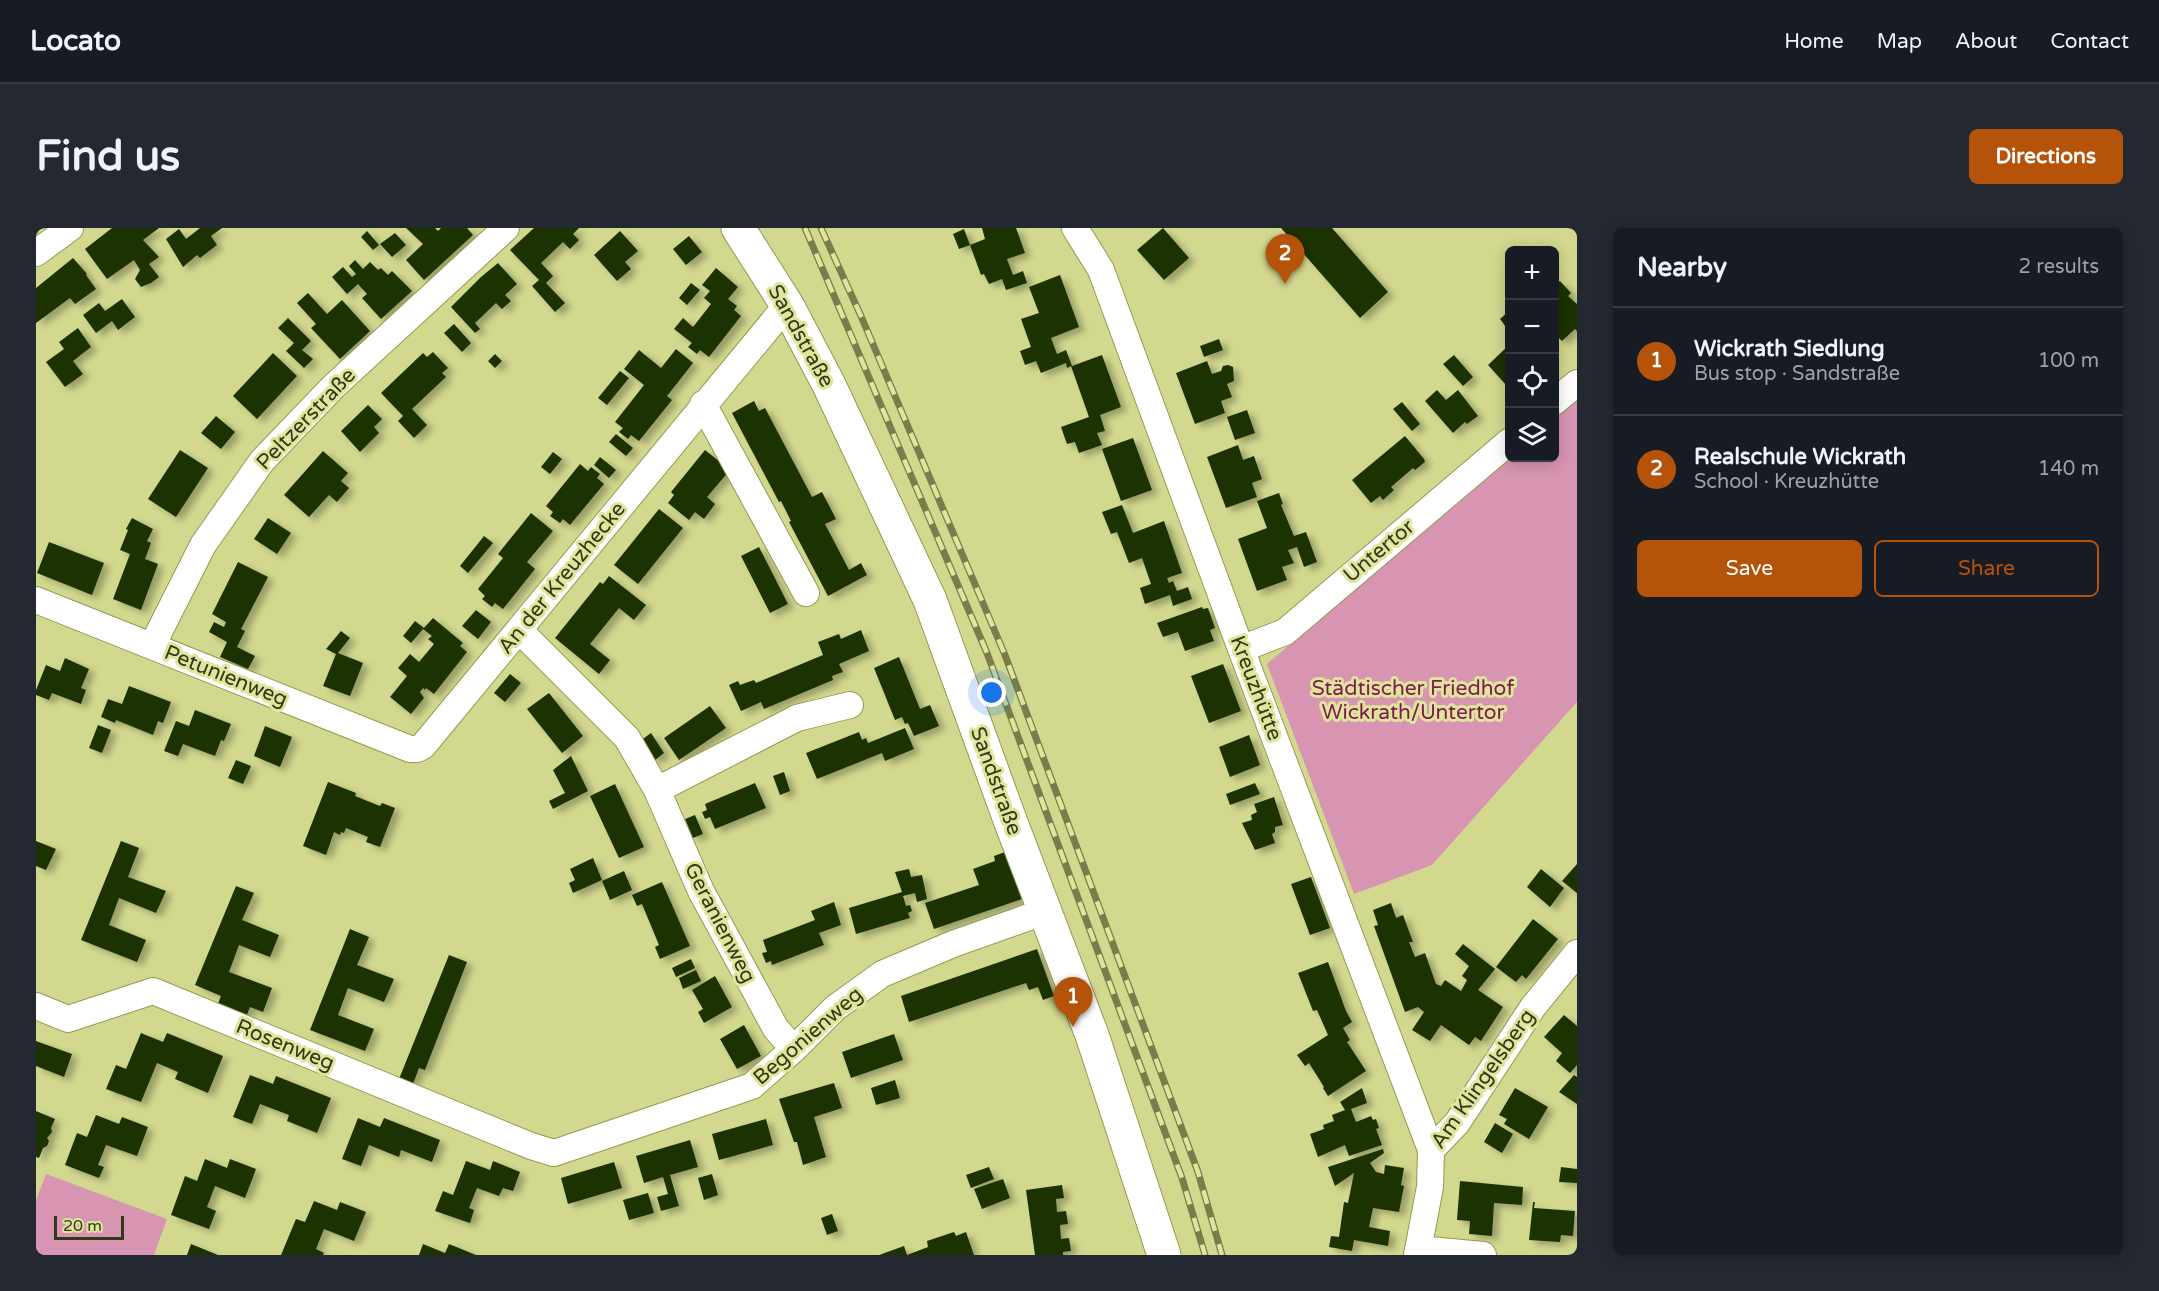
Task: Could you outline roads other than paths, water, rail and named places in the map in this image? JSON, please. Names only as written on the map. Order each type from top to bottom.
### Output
[{"type":"main road","name":"Sandstraße","points":[[738,228],[787,305],[829,385],[930,600],[1010,820],[1092,1035],[1164,1255]]},
{"type":"street","points":[[36,253],[70,228]]},
{"type":"street","name":"Peltzerstraße","points":[[152,646],[203,545],[262,461],[333,387],[506,228]]},
{"type":"street","name":"Kreuzhütte","points":[[1075,228],[1101,270],[1241,649],[1431,1150]]},
{"type":"street","name":"An der Kreuzhecke","points":[[417,749],[423,746],[519,631],[703,404],[787,305]]},
{"type":"street","points":[[1559,398],[1577,383]]},
{"type":"street","points":[[703,404],[806,593]]},
{"type":"street","name":"Untertor","points":[[1241,649],[1285,632],[1505,444]]},
{"type":"street","name":"Petunienweg","points":[[36,600],[410,749],[417,749]]},
{"type":"street","name":"Geranienweg","points":[[519,631],[627,738],[657,790],[701,891],[776,1029],[794,1049]]},
{"type":"street","points":[[657,790],[797,718],[850,705]]},
{"type":"street","name":"Begonienweg","points":[[531,1146],[554,1153],[752,1086],[835,1008],[882,974],[953,944],[1046,911]]},
{"type":"street","name":"Am Klingelsberg","points":[[1418,1252],[1430,1187],[1431,1150],[1457,1123],[1533,1007],[1577,953]]},
{"type":"street","name":"Rosenweg","points":[[36,1006],[68,1019],[153,991],[531,1146]]},
{"type":"street","points":[[1418,1252],[1483,1255]]},
{"type":"railway","points":[[805,228],[987,653],[1182,1178],[1205,1255]]},
{"type":"railway","points":[[821,228],[861,316],[1005,655],[1198,1172],[1222,1255]]},
{"type":"place","name":"Realschule Wickrath","points":[[1285,284]]},
{"type":"place","name":"Wickrath Siedlung","points":[[1073,1027]]},
{"type":"park label","name":"Städtischer Friedhof Wickrath/Untertor","points":[[1413,700]]}]
